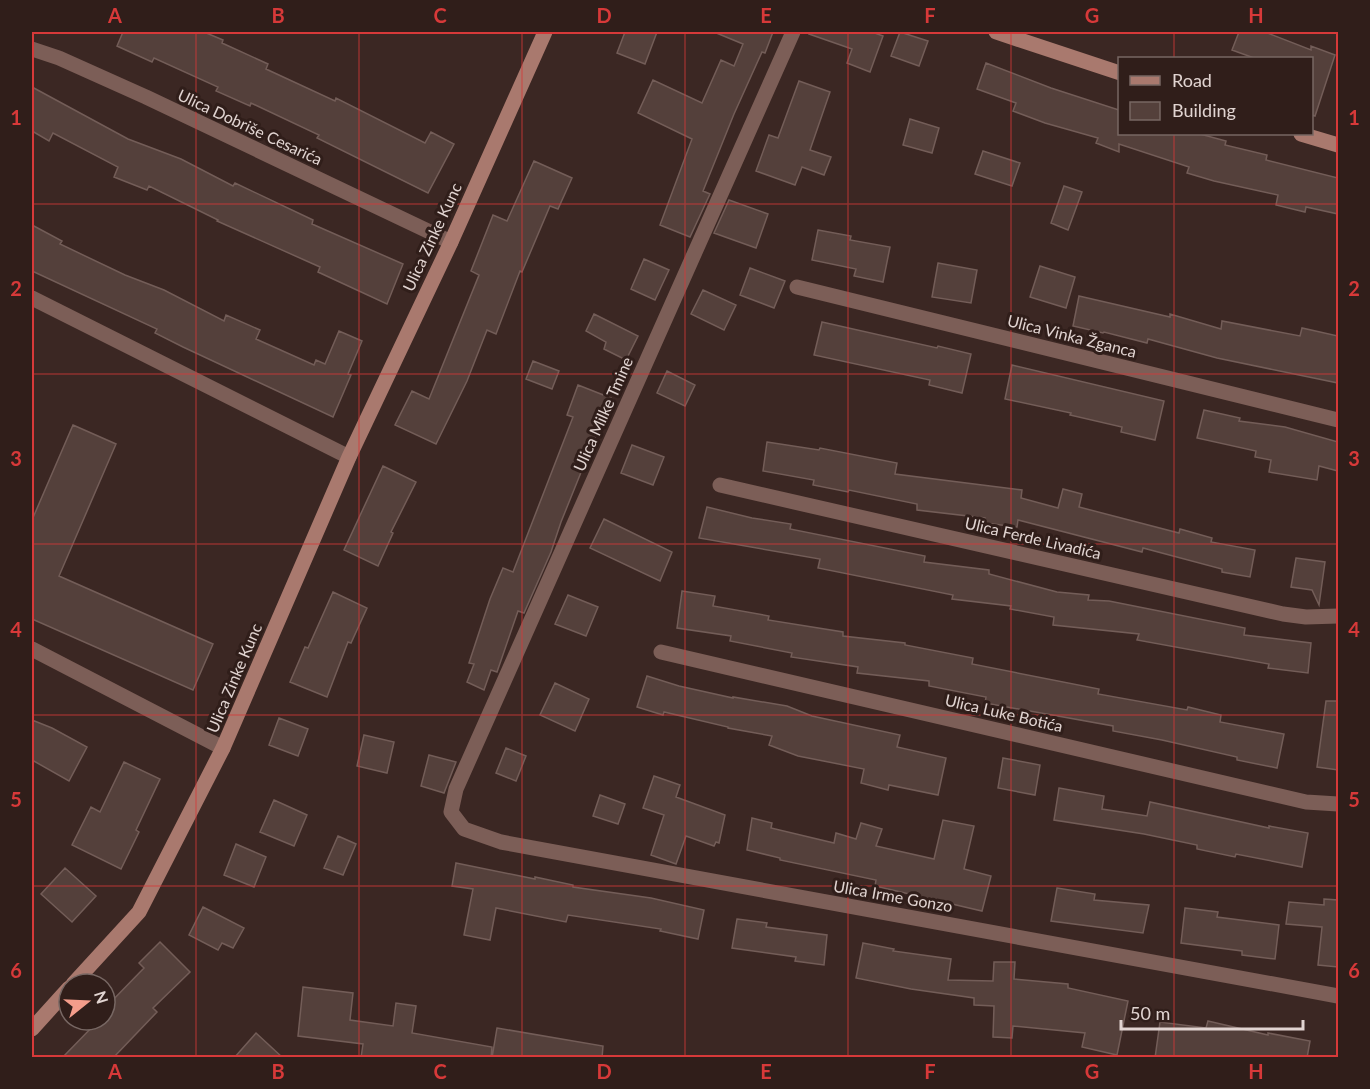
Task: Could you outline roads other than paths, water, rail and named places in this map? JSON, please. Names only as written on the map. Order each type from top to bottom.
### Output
[{"type":"street","name":"Ulica Zinke Kunc","points":[[84,972],[139,912],[224,748],[349,457],[451,242],[545,32]]},
{"type":"street","name":"Ulica Milke Tmine","points":[[451,812],[456,789],[793,32]]},
{"type":"street","points":[[996,32],[1118,73]]},
{"type":"street","name":"Ulica Dobriše Cesarića","points":[[32,49],[59,58],[146,97],[451,242]]},
{"type":"street","points":[[1303,135],[1338,145]]},
{"type":"street","name":"Ulica Vinka Žganca","points":[[797,287],[1338,420]]},
{"type":"street","points":[[32,298],[349,457]]},
{"type":"street","name":"Ulica Ferde Livadića","points":[[720,485],[1283,614],[1306,617],[1338,616]]},
{"type":"street","name":"Ulica Zinke Kunc","points":[[32,649],[224,748]]},
{"type":"street","name":"Ulica Luke Botića","points":[[661,652],[1306,802],[1338,804]]},
{"type":"street","name":"Ulica Irme Gonzo","points":[[451,812],[464,829],[501,842],[1338,996]]},
{"type":"street","points":[[32,1029],[57,1001]]}]
